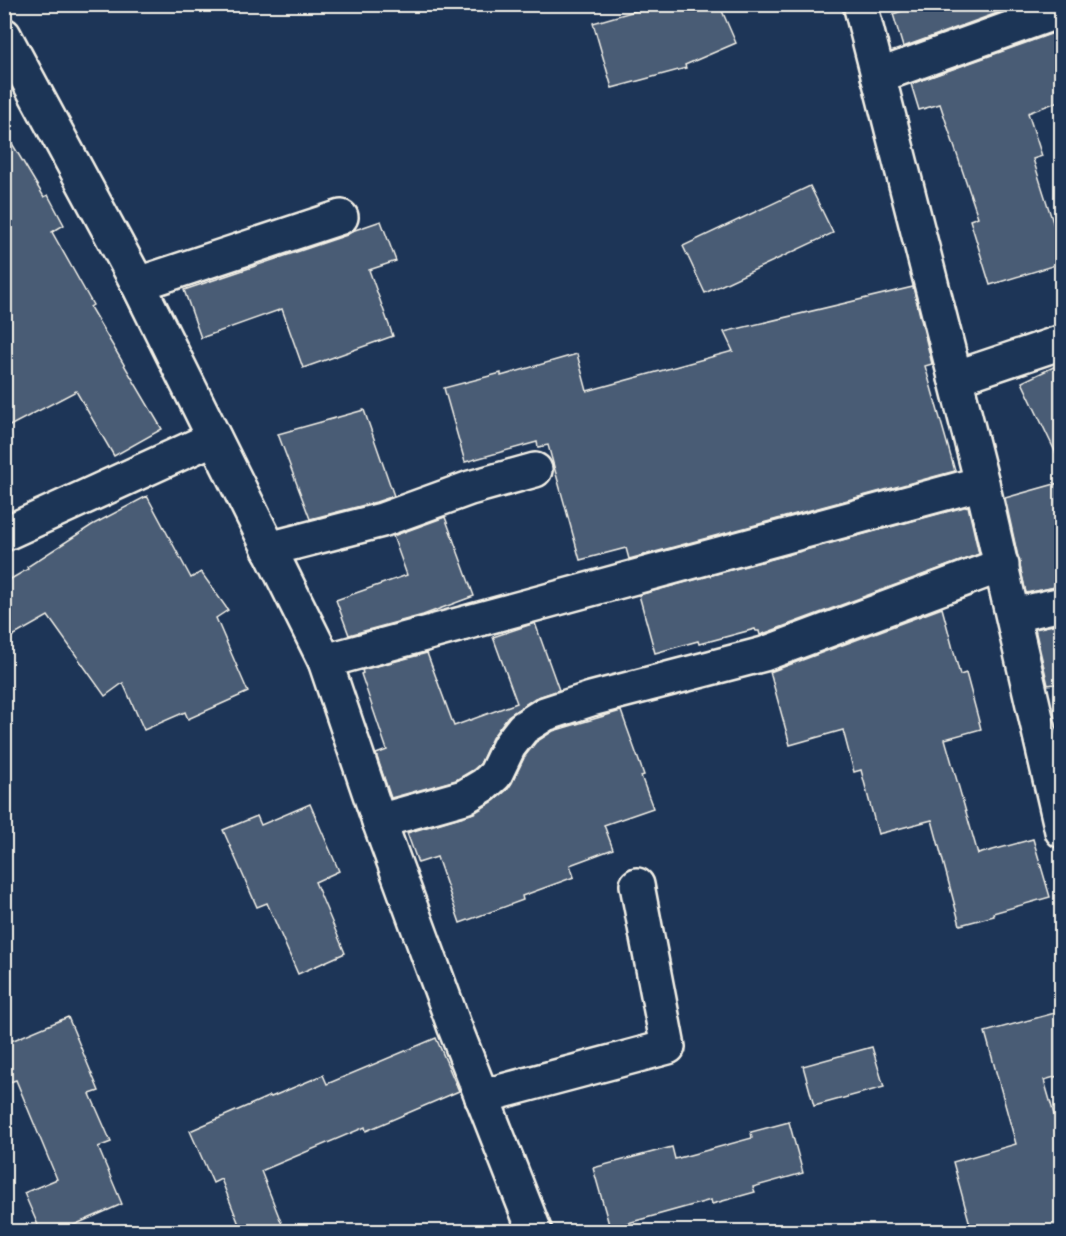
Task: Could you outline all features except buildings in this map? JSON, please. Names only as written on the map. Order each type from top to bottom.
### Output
[{"type":"street","points":[[860,4],[982,483],[1062,831]]},
{"type":"street","points":[[878,76],[1062,10]]},
{"type":"street","points":[[4,35],[138,284],[325,661],[379,821],[451,1017],[535,1232]]},
{"type":"street","points":[[138,284],[341,217]]},
{"type":"street","points":[[955,378],[1062,342]]},
{"type":"street","points":[[4,534],[214,438]]},
{"type":"street","points":[[269,549],[382,520],[470,488],[535,470]]},
{"type":"street","points":[[325,661],[982,483]]},
{"type":"street","points":[[379,821],[464,797],[484,785],[495,775],[509,746],[523,728],[545,714],[591,699],[764,654],[1002,565]]},
{"type":"street","points":[[1013,615],[1062,604]]},
{"type":"street","points":[[482,1098],[668,1047],[638,885]]}]
